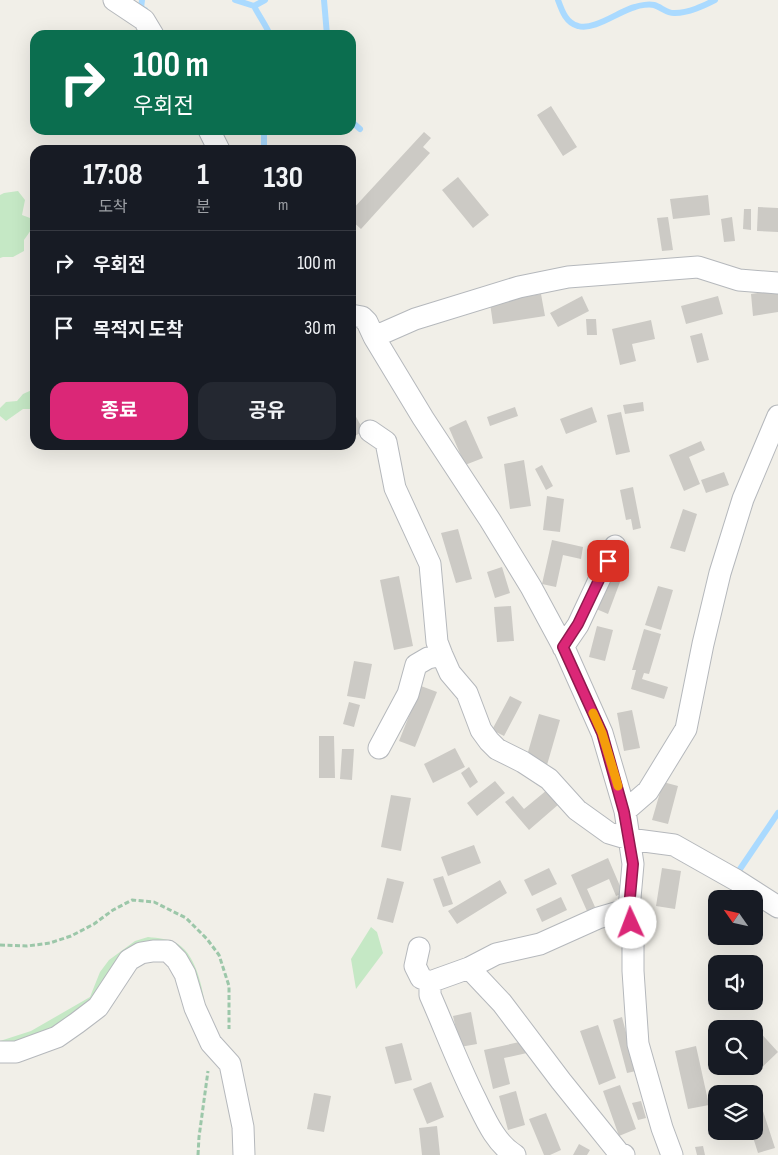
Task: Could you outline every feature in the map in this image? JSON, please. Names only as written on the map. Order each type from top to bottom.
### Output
[{"type":"street","points":[[114,0],[144,20],[150,30]]},
{"type":"street","points":[[374,337],[415,319],[519,288],[568,277],[698,267],[738,280],[778,283]]},
{"type":"street","points":[[356,316],[362,317],[367,322],[374,337],[423,418],[490,520],[531,587],[563,647],[602,733],[624,812],[633,864],[629,908],[638,1044],[662,1128],[672,1155]]},
{"type":"street","points":[[624,812],[648,791],[686,729],[702,644],[720,572],[743,499],[778,416]]},
{"type":"street","points":[[370,431],[386,442],[395,488],[430,564],[437,642],[450,673],[467,693],[481,730],[489,742],[497,749],[530,766],[549,779],[577,810],[609,833],[628,839],[674,845],[736,880],[778,907]]},
{"type":"street","points":[[563,647],[578,624],[615,546]]},
{"type":"street","points":[[379,748],[408,694],[416,665],[428,658],[442,655]]},
{"type":"street","points":[[418,948],[415,966],[422,978],[430,982],[469,968],[496,954],[540,944],[598,918],[629,908]]},
{"type":"street","points":[[0,1052],[16,1052],[57,1037],[98,1007],[128,960],[141,953],[168,951],[178,960],[185,974],[195,1008],[211,1043],[230,1064],[243,1128],[244,1155]]},
{"type":"street","points":[[469,968],[502,1003],[561,1081],[619,1153],[624,1155]]},
{"type":"street","points":[[430,982],[430,995],[459,1066],[482,1113],[498,1140],[515,1155]]},
{"type":"path","points":[[198,1155],[211,1043]]},
{"type":"green space","points":[[18,191],[25,200],[22,215],[30,218],[30,231],[24,240],[24,251],[13,257],[0,258],[0,195]]},
{"type":"green space","points":[[30,391],[30,409],[23,409],[6,421],[0,416],[0,408],[6,402],[17,401],[23,394]]},
{"type":"green space","points":[[371,927],[377,932],[383,953],[356,989],[351,959]]},
{"type":"green space","points":[[148,937],[178,944],[192,959],[200,981],[208,1026],[161,945],[57,1032],[0,1045],[0,1041],[31,1031],[90,997],[100,972],[109,960],[135,941]]},
{"type":"building","points":[[551,106],[577,147],[563,156],[537,115]]},
{"type":"building","points":[[424,132],[431,138],[423,147],[430,153],[361,229],[356,224],[356,206]]},
{"type":"building","points":[[458,177],[489,215],[473,228],[442,190]]},
{"type":"building","points":[[708,195],[710,215],[673,219],[670,199]]},
{"type":"building","points":[[758,207],[778,208],[778,232],[757,231]]},
{"type":"building","points":[[744,209],[751,209],[751,230],[743,229]]},
{"type":"building","points":[[668,217],[673,250],[662,251],[657,218]]},
{"type":"building","points":[[732,217],[735,241],[724,242],[721,219]]},
{"type":"building","points":[[778,290],[778,312],[753,316],[751,294]]},
{"type":"building","points":[[541,294],[545,316],[493,324],[490,303]]},
{"type":"building","points":[[582,296],[589,311],[558,327],[550,313]]},
{"type":"building","points":[[718,296],[723,314],[686,324],[681,306]]},
{"type":"building","points":[[586,319],[596,319],[597,335],[587,335]]},
{"type":"building","points":[[651,320],[655,339],[632,344],[636,361],[620,365],[612,329]]},
{"type":"building","points":[[702,333],[709,360],[697,363],[690,336]]},
{"type":"building","points":[[643,402],[644,411],[625,414],[623,405]]},
{"type":"building","points":[[515,407],[518,416],[490,426],[487,417]]},
{"type":"building","points":[[592,407],[597,422],[566,434],[560,419]]},
{"type":"building","points":[[621,412],[630,452],[616,455],[607,415]]},
{"type":"building","points":[[356,417],[364,431],[356,435]]},
{"type":"building","points":[[466,420],[483,458],[465,465],[449,428]]},
{"type":"building","points":[[701,441],[705,450],[689,457],[700,484],[684,491],[669,455]]},
{"type":"building","points":[[524,460],[531,506],[510,509],[504,464]]},
{"type":"building","points":[[542,465],[553,486],[546,490],[535,469]]},
{"type":"building","points":[[724,472],[729,485],[706,493],[701,480]]},
{"type":"building","points":[[633,487],[641,528],[633,530],[631,519],[626,520],[620,490]]},
{"type":"building","points":[[547,496],[564,499],[560,532],[543,530]]},
{"type":"building","points":[[683,509],[697,514],[685,552],[670,548]]},
{"type":"building","points":[[458,529],[472,579],[456,583],[441,533]]},
{"type":"building","points":[[552,540],[583,547],[581,559],[563,555],[556,587],[542,584]]},
{"type":"building","points":[[502,567],[510,593],[495,598],[487,572]]},
{"type":"building","points":[[608,569],[623,574],[608,614],[594,608]]},
{"type":"building","points":[[399,576],[413,646],[394,650],[380,580]]},
{"type":"building","points":[[658,586],[673,590],[661,630],[645,625]]},
{"type":"building","points":[[511,606],[514,641],[497,642],[494,607]]},
{"type":"building","points":[[597,626],[613,630],[605,661],[589,657]]},
{"type":"building","points":[[644,629],[661,634],[649,674],[644,673],[642,679],[668,687],[664,699],[631,689],[636,670],[632,670]]},
{"type":"building","points":[[354,661],[372,664],[365,699],[347,696]]},
{"type":"building","points":[[421,686],[437,692],[415,747],[399,741]]},
{"type":"building","points":[[510,696],[522,702],[504,736],[492,730]]},
{"type":"building","points":[[349,702],[360,705],[354,727],[343,724]]},
{"type":"building","points":[[632,710],[640,748],[624,751],[617,713]]},
{"type":"building","points":[[539,714],[560,720],[547,765],[526,759]]},
{"type":"building","points":[[319,736],[334,736],[335,778],[319,778]]},
{"type":"building","points":[[455,748],[465,767],[433,783],[424,764]]},
{"type":"building","points":[[342,749],[354,749],[352,780],[340,779]]},
{"type":"building","points":[[469,767],[478,782],[470,788],[461,773]]},
{"type":"building","points":[[495,781],[505,793],[477,816],[467,803]]},
{"type":"building","points":[[663,782],[678,786],[668,824],[652,820]]},
{"type":"building","points":[[547,790],[559,804],[529,830],[505,802],[513,796],[524,809]]},
{"type":"building","points":[[391,795],[411,798],[401,851],[381,847]]},
{"type":"building","points":[[474,845],[481,863],[448,876],[441,857]]},
{"type":"building","points":[[608,858],[623,893],[616,896],[609,879],[587,889],[595,907],[587,911],[571,875]]},
{"type":"building","points":[[549,868],[557,884],[532,896],[524,880]]},
{"type":"building","points":[[662,868],[681,871],[675,909],[656,906]]},
{"type":"building","points":[[443,876],[453,904],[443,907],[433,879]]},
{"type":"building","points":[[387,878],[404,882],[393,923],[377,919]]},
{"type":"building","points":[[500,880],[507,893],[457,924],[448,911]]},
{"type":"building","points":[[561,897],[567,910],[542,922],[536,909]]},
{"type":"building","points":[[471,1012],[477,1044],[460,1047],[453,1016]]},
{"type":"building","points":[[622,1017],[636,1071],[627,1073],[613,1020]]},
{"type":"building","points":[[598,1025],[616,1078],[599,1085],[580,1031]]},
{"type":"building","points":[[763,1036],[778,1052],[763,1066]]},
{"type":"building","points":[[524,1041],[527,1053],[504,1058],[510,1084],[493,1089],[484,1050]]},
{"type":"building","points":[[402,1043],[412,1080],[395,1084],[385,1047]]},
{"type":"building","points":[[696,1046],[708,1105],[688,1109],[675,1051]]},
{"type":"building","points":[[431,1082],[444,1117],[427,1124],[413,1089]]},
{"type":"building","points":[[620,1085],[636,1129],[619,1136],[603,1091]]},
{"type":"building","points":[[516,1091],[525,1125],[508,1130],[499,1096]]},
{"type":"building","points":[[314,1093],[331,1096],[324,1132],[307,1129]]},
{"type":"building","points":[[641,1101],[646,1118],[638,1120],[632,1103]]},
{"type":"building","points":[[763,1111],[775,1148],[758,1153],[754,1140],[763,1140]]},
{"type":"building","points":[[546,1113],[561,1150],[550,1155],[544,1155],[529,1119]]},
{"type":"building","points":[[437,1126],[440,1155],[422,1155],[419,1128]]},
{"type":"building","points":[[579,1144],[590,1150],[587,1155],[573,1155]]},
{"type":"building","points":[[703,1146],[705,1155],[697,1155],[695,1147]]},
{"type":"waterway","points":[[142,0],[141,8],[145,10]]},
{"type":"waterway","points":[[235,0],[254,6],[265,0]]},
{"type":"waterway","points":[[324,0],[327,30]]},
{"type":"waterway","points":[[558,0],[567,19],[578,26],[584,27],[599,23],[639,6],[654,5],[672,13],[680,13],[696,9],[715,0]]},
{"type":"waterway","points":[[254,6],[268,30]]},
{"type":"waterway","points":[[356,125],[360,129]]},
{"type":"waterway","points":[[264,135],[264,145]]},
{"type":"waterway","points":[[738,872],[778,813]]},
{"type":"slow traffic","points":[[593,713],[602,733],[618,786]]},
{"type":"route","points":[[608,561],[578,624],[563,647],[602,733],[624,812],[633,864],[629,908],[631,923]]}]
